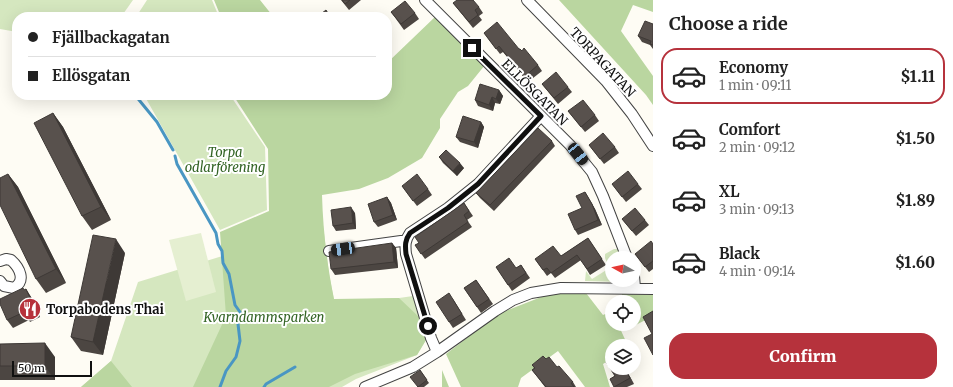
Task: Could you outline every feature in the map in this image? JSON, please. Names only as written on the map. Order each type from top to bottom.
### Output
[{"type":"street","name":"ELLÖSGATAN","points":[[425,0],[570,145],[592,172],[604,196],[624,251]]},
{"type":"street","name":"TORPAGATAN","points":[[527,0],[606,81],[632,114],[653,146]]},
{"type":"street","points":[[438,352],[432,338],[406,254],[405,241],[410,233],[448,208],[478,184],[541,116]]},
{"type":"street","points":[[329,251],[401,240],[405,241]]},
{"type":"street","points":[[0,261],[6,259],[11,260],[17,267],[21,278],[19,286],[14,288],[4,286],[0,281]]},
{"type":"street","points":[[365,387],[413,367],[438,352],[495,311],[513,300],[531,293],[561,288],[653,289]]},
{"type":"green space","points":[[0,0],[133,0],[125,12],[12,12],[12,31],[0,29]]},
{"type":"green space","points":[[147,0],[212,0],[217,12],[139,12]]},
{"type":"green space","points":[[214,0],[260,0],[270,12],[219,12]]},
{"type":"green space","points":[[559,0],[653,0],[653,12],[633,5],[621,31],[653,76],[653,105],[646,95]]},
{"type":"green space","points":[[436,16],[485,65],[468,86],[458,92],[440,119],[440,128],[422,158],[388,178],[359,189],[322,195],[323,221],[329,273],[334,299],[399,298],[419,317],[426,340],[417,355],[355,374],[329,387],[193,387],[226,316],[220,232],[269,211],[268,149],[236,100],[392,100],[392,58]]},
{"type":"green space","name":"Torpa odlarförening","points":[[147,100],[233,100],[265,147],[267,210],[220,230]]},
{"type":"green space","name":"Kvarndammsparken","points":[[323,225],[334,300],[399,298],[413,296],[426,340],[417,355],[356,379],[342,387],[81,387],[111,361],[138,282]]},
{"type":"green space","points":[[201,233],[216,292],[186,301],[169,240]]},
{"type":"green space","points":[[618,249],[619,251],[610,251]]},
{"type":"green space","points":[[586,271],[592,279],[605,271],[605,282],[585,281]]},
{"type":"green space","points":[[586,293],[603,315],[605,314],[605,331],[621,331],[625,339],[605,339],[605,363],[603,364],[605,375],[606,375],[610,387],[585,387],[558,351],[521,378],[518,387],[461,387],[446,354],[498,314],[549,294]]},
{"type":"green space","points":[[622,294],[653,295],[653,316],[641,322],[641,295]]},
{"type":"green space","points":[[111,361],[132,387],[81,387]]},
{"type":"green space","points":[[442,370],[449,387],[442,387]]},
{"type":"building","points":[[342,0],[350,0],[345,4]]},
{"type":"building","points":[[457,0],[473,0],[479,7],[475,10],[478,15],[469,22],[453,3]]},
{"type":"building","points":[[405,1],[415,13],[401,24],[391,12]]},
{"type":"building","points":[[645,21],[653,24],[653,45],[650,44],[651,41],[638,36]]},
{"type":"building","points":[[497,22],[519,49],[522,51],[524,48],[538,65],[524,77],[499,46],[496,49],[484,33]]},
{"type":"building","points":[[556,72],[568,87],[554,98],[542,84]]},
{"type":"building","points":[[480,84],[499,90],[496,99],[492,97],[489,105],[475,100]]},
{"type":"building","points":[[583,100],[595,115],[581,127],[568,111]]},
{"type":"building","points":[[53,113],[101,207],[82,216],[34,123]]},
{"type":"building","points":[[463,116],[481,122],[474,142],[456,137]]},
{"type":"building","points":[[538,128],[552,141],[490,205],[476,193]]},
{"type":"building","points":[[603,133],[615,147],[600,159],[589,145]]},
{"type":"building","points":[[446,150],[460,163],[453,171],[439,157]]},
{"type":"building","points":[[628,171],[638,184],[622,197],[612,184]]},
{"type":"building","points":[[8,174],[56,269],[36,279],[0,205],[0,178]]},
{"type":"building","points":[[417,174],[428,189],[413,201],[402,186]]},
{"type":"building","points":[[585,192],[592,204],[598,220],[575,230],[568,214],[582,208],[576,196]]},
{"type":"building","points":[[387,197],[393,215],[374,222],[368,204]]},
{"type":"building","points":[[464,203],[469,211],[464,215],[468,222],[421,254],[415,245],[419,243],[415,237]]},
{"type":"building","points":[[351,207],[353,223],[333,226],[331,210]]},
{"type":"building","points":[[635,208],[645,220],[632,231],[622,219]]},
{"type":"building","points":[[93,235],[116,239],[93,342],[71,337]]},
{"type":"building","points":[[588,238],[602,259],[587,269],[577,255],[551,273],[547,268],[543,270],[535,259],[553,246],[561,256]]},
{"type":"building","points":[[651,241],[653,244],[653,261],[645,267],[641,262],[641,251],[639,251]]},
{"type":"building","points":[[392,243],[394,262],[331,269],[329,252]]},
{"type":"building","points":[[509,258],[516,268],[521,265],[526,273],[508,285],[496,267]]},
{"type":"building","points":[[476,280],[489,299],[477,307],[464,288]]},
{"type":"building","points":[[23,288],[24,290],[26,289],[35,309],[24,314],[24,312],[7,320],[0,304],[0,299]]},
{"type":"building","points":[[449,293],[462,314],[449,322],[436,302]]},
{"type":"building","points":[[653,311],[653,355],[644,338],[652,334],[643,317]]},
{"type":"building","points":[[45,343],[45,366],[0,366],[0,344]]},
{"type":"building","points":[[543,356],[546,359],[549,357],[557,367],[559,366],[573,382],[571,383],[574,387],[546,387],[532,370],[535,368],[532,365]]},
{"type":"building","points":[[420,370],[427,380],[418,387],[410,377]]},
{"type":"building","points":[[628,375],[630,378],[614,387],[610,379],[615,376]]},
{"type":"waterway","points":[[139,100],[157,122],[173,150]]},
{"type":"waterway","points":[[175,156],[177,164],[216,233],[218,244],[222,251],[223,263],[229,274],[235,305],[240,312],[238,324],[240,341],[236,357],[226,371],[220,387]]},
{"type":"waterway","points":[[264,387],[266,384],[295,367]]},
{"type":"place","name":"Torpabodens Thai","points":[[30,309]]},
{"type":"route","points":[[428,326],[406,254],[405,241],[410,233],[448,208],[478,184],[541,116],[472,48]]}]
